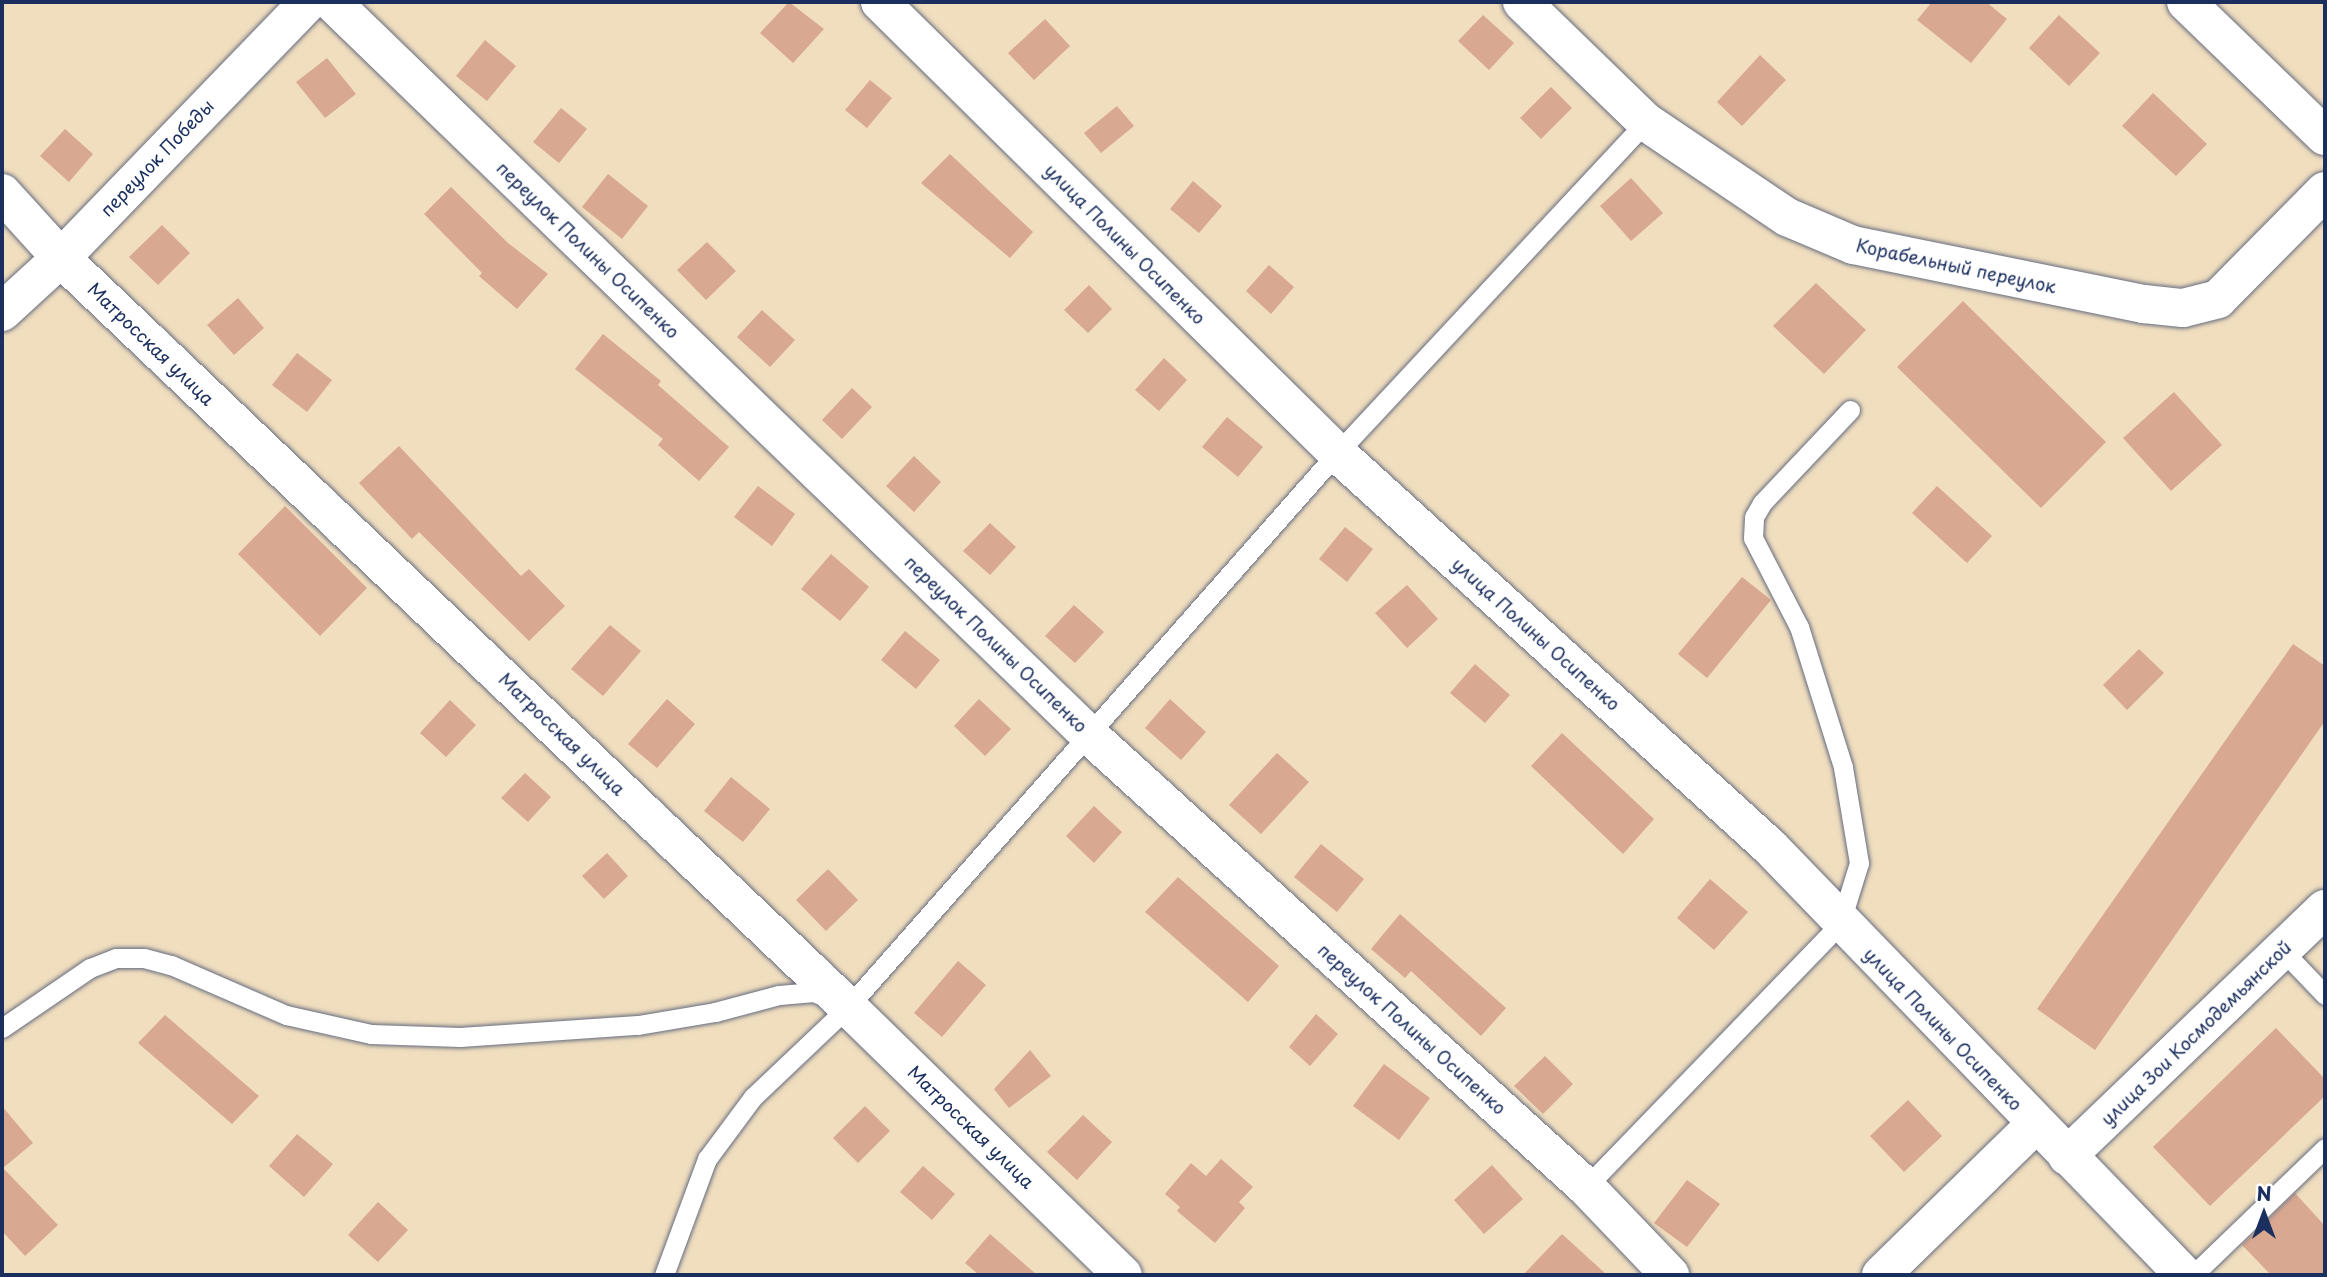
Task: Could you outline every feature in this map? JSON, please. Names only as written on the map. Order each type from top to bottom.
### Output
[{"type":"street","name":"переулок Победы","points":[[2,312],[61,258],[308,2]]},
{"type":"street","name":"переулок Полины Осипенко","points":[[332,2],[1087,733],[1586,1187],[1670,1275]]},
{"type":"street","name":"улица Полины Осипенко","points":[[880,2],[1337,453],[1770,847],[1840,924],[2184,1275]]},
{"type":"street","name":"Корабельный переулок","points":[[1522,2],[1646,122],[1787,217],[1853,245],[2144,304],[2183,308],[2218,299],[2325,191]]},
{"type":"street","points":[[2186,2],[2325,136]]},
{"type":"street","name":"Матросская улица","points":[[2,193],[61,258],[848,1007],[1123,1275]]},
{"type":"street","name":"улица Зои Космодемьянской","points":[[2067,1156],[2325,909]]},
{"type":"street","points":[[1881,1275],[2036,1124]]},
{"type":"lane","points":[[664,1275],[707,1159],[753,1097],[848,1007],[1034,801],[1087,733],[1337,453],[1646,122]]},
{"type":"lane","points":[[1586,1187],[1840,924],[1859,863],[1843,766],[1799,627],[1753,538],[1754,517],[1762,503],[1850,410]]},
{"type":"lane","points":[[2283,951],[2325,995]]},
{"type":"lane","points":[[2,1028],[90,968],[116,957],[144,957],[172,965],[286,1015],[371,1034],[460,1037],[638,1025],[814,992],[848,1007]]},
{"type":"lane","points":[[2193,1275],[2325,1147]]},
{"type":"building","points":[[789,2],[824,29],[793,63],[760,33]]},
{"type":"building","points":[[1932,2],[1986,2],[2007,19],[1971,63],[1917,20]]},
{"type":"building","points":[[1483,15],[1514,43],[1489,70],[1458,41]]},
{"type":"building","points":[[2059,15],[2100,53],[2069,86],[2029,48]]},
{"type":"building","points":[[1045,19],[1070,46],[1034,80],[1008,53]]},
{"type":"building","points":[[485,40],[516,66],[487,101],[456,76]]},
{"type":"building","points":[[1760,55],[1786,80],[1742,126],[1717,102]]},
{"type":"building","points":[[327,58],[356,94],[325,118],[296,82]]},
{"type":"building","points":[[870,80],[892,98],[867,128],[845,110]]},
{"type":"building","points":[[1551,87],[1572,108],[1541,139],[1520,118]]},
{"type":"building","points":[[2153,93],[2207,144],[2176,176],[2122,126]]},
{"type":"building","points":[[1117,106],[1134,126],[1101,153],[1084,133]]},
{"type":"building","points":[[561,108],[587,129],[559,163],[533,142]]},
{"type":"building","points":[[65,129],[93,154],[69,182],[40,156]]},
{"type":"building","points":[[950,154],[1033,232],[1010,258],[921,183]]},
{"type":"building","points":[[608,174],[648,206],[622,239],[582,207]]},
{"type":"building","points":[[1631,178],[1663,213],[1631,241],[1600,206]]},
{"type":"building","points":[[1193,181],[1222,206],[1199,233],[1170,209]]},
{"type":"building","points":[[451,187],[508,243],[548,274],[517,309],[479,276],[482,273],[424,214]]},
{"type":"building","points":[[162,225],[190,253],[158,285],[129,257]]},
{"type":"building","points":[[707,242],[736,271],[706,300],[677,270]]},
{"type":"building","points":[[1269,265],[1294,287],[1271,314],[1246,291]]},
{"type":"building","points":[[1816,283],[1866,330],[1824,374],[1773,326]]},
{"type":"building","points":[[1089,285],[1112,309],[1088,333],[1064,310]]},
{"type":"building","points":[[238,298],[264,328],[234,355],[207,325]]},
{"type":"building","points":[[1963,301],[2106,442],[2041,508],[1897,367]]},
{"type":"building","points":[[762,310],[795,340],[770,367],[737,337]]},
{"type":"building","points":[[603,334],[661,381],[658,385],[729,447],[699,481],[658,445],[663,439],[575,369]]},
{"type":"building","points":[[297,353],[332,380],[307,412],[272,385]]},
{"type":"building","points":[[1164,358],[1187,380],[1159,411],[1135,390]]},
{"type":"building","points":[[852,388],[872,407],[842,439],[822,420]]},
{"type":"building","points":[[2174,392],[2222,445],[2171,491],[2123,438]]},
{"type":"building","points":[[1227,417],[1263,447],[1238,477],[1202,447]]},
{"type":"building","points":[[399,446],[521,576],[529,569],[565,606],[529,641],[419,532],[412,539],[359,483]]},
{"type":"building","points":[[914,456],[941,482],[914,512],[886,486]]},
{"type":"building","points":[[758,486],[795,514],[772,546],[734,517]]},
{"type":"building","points":[[1937,486],[1992,536],[1967,563],[1912,513]]},
{"type":"building","points":[[285,506],[367,588],[320,636],[238,554]]},
{"type":"building","points":[[990,523],[1016,547],[990,575],[963,551]]},
{"type":"building","points":[[1345,527],[1373,549],[1347,582],[1319,559]]},
{"type":"building","points":[[831,554],[869,587],[840,621],[801,589]]},
{"type":"building","points":[[1742,577],[1771,600],[1707,678],[1678,654]]},
{"type":"building","points":[[1407,585],[1438,619],[1407,648],[1375,613]]},
{"type":"building","points":[[1074,605],[1104,632],[1075,663],[1045,636]]},
{"type":"building","points":[[610,625],[641,651],[603,696],[571,669]]},
{"type":"building","points":[[905,631],[940,660],[916,689],[881,660]]},
{"type":"building","points":[[2293,644],[2325,666],[2325,721],[2095,1050],[2037,1009]]},
{"type":"building","points":[[2139,649],[2164,673],[2127,710],[2103,685]]},
{"type":"building","points":[[1475,664],[1510,695],[1485,723],[1450,693]]},
{"type":"building","points":[[667,699],[695,724],[657,768],[628,744]]},
{"type":"building","points":[[979,699],[1011,729],[985,756],[954,726]]},
{"type":"building","points":[[1170,699],[1206,732],[1181,760],[1145,728]]},
{"type":"building","points":[[450,700],[476,725],[446,757],[420,733]]},
{"type":"building","points":[[1562,733],[1654,819],[1623,854],[1531,766]]},
{"type":"building","points":[[1277,753],[1309,782],[1261,834],[1229,805]]},
{"type":"building","points":[[525,773],[551,797],[528,822],[501,798]]},
{"type":"building","points":[[731,777],[770,809],[743,842],[704,811]]},
{"type":"building","points":[[1094,806],[1122,832],[1094,863],[1066,836]]},
{"type":"building","points":[[1321,844],[1364,879],[1337,912],[1294,877]]},
{"type":"building","points":[[607,853],[628,876],[604,899],[582,876]]},
{"type":"building","points":[[828,869],[858,900],[826,931],[796,900]]},
{"type":"building","points":[[1178,877],[1279,966],[1248,1002],[1145,912]]},
{"type":"building","points":[[1710,879],[1748,912],[1714,950],[1677,918]]},
{"type":"building","points":[[1400,914],[1506,1008],[1481,1036],[1411,971],[1405,978],[1371,949]]},
{"type":"building","points":[[958,961],[986,985],[942,1037],[914,1013]]},
{"type":"building","points":[[1316,1014],[1338,1034],[1310,1066],[1289,1047]]},
{"type":"building","points":[[165,1015],[259,1096],[232,1124],[138,1043]]},
{"type":"building","points":[[2276,1028],[2325,1079],[2325,1096],[2210,1206],[2153,1147]]},
{"type":"building","points":[[1030,1050],[1051,1076],[1009,1108],[994,1089]]},
{"type":"building","points":[[1545,1056],[1573,1084],[1543,1114],[1514,1086]]},
{"type":"building","points":[[1384,1064],[1430,1098],[1399,1140],[1353,1106]]},
{"type":"building","points":[[1908,1100],[1942,1136],[1904,1172],[1870,1136]]},
{"type":"building","points":[[2,1106],[33,1143],[3,1168],[58,1225],[25,1256],[2,1231]]},
{"type":"building","points":[[865,1106],[890,1131],[858,1163],[833,1138]]},
{"type":"building","points":[[1083,1115],[1112,1142],[1077,1180],[1047,1152]]},
{"type":"building","points":[[297,1134],[333,1164],[304,1197],[269,1166]]},
{"type":"building","points":[[1221,1159],[1253,1187],[1239,1202],[1245,1208],[1215,1243],[1177,1211],[1180,1207],[1165,1194],[1191,1163],[1206,1176]]},
{"type":"building","points":[[1492,1165],[1523,1199],[1484,1234],[1454,1200]]},
{"type":"building","points":[[923,1166],[955,1194],[932,1220],[900,1192]]},
{"type":"building","points":[[1687,1180],[1720,1204],[1687,1247],[1654,1223]]},
{"type":"building","points":[[2295,1193],[2325,1226],[2325,1275],[2271,1275],[2242,1245]]},
{"type":"building","points":[[378,1202],[408,1230],[378,1262],[348,1235]]},
{"type":"building","points":[[990,1234],[1037,1275],[979,1275],[965,1263]]},
{"type":"building","points":[[1562,1234],[1607,1275],[1523,1275]]}]
